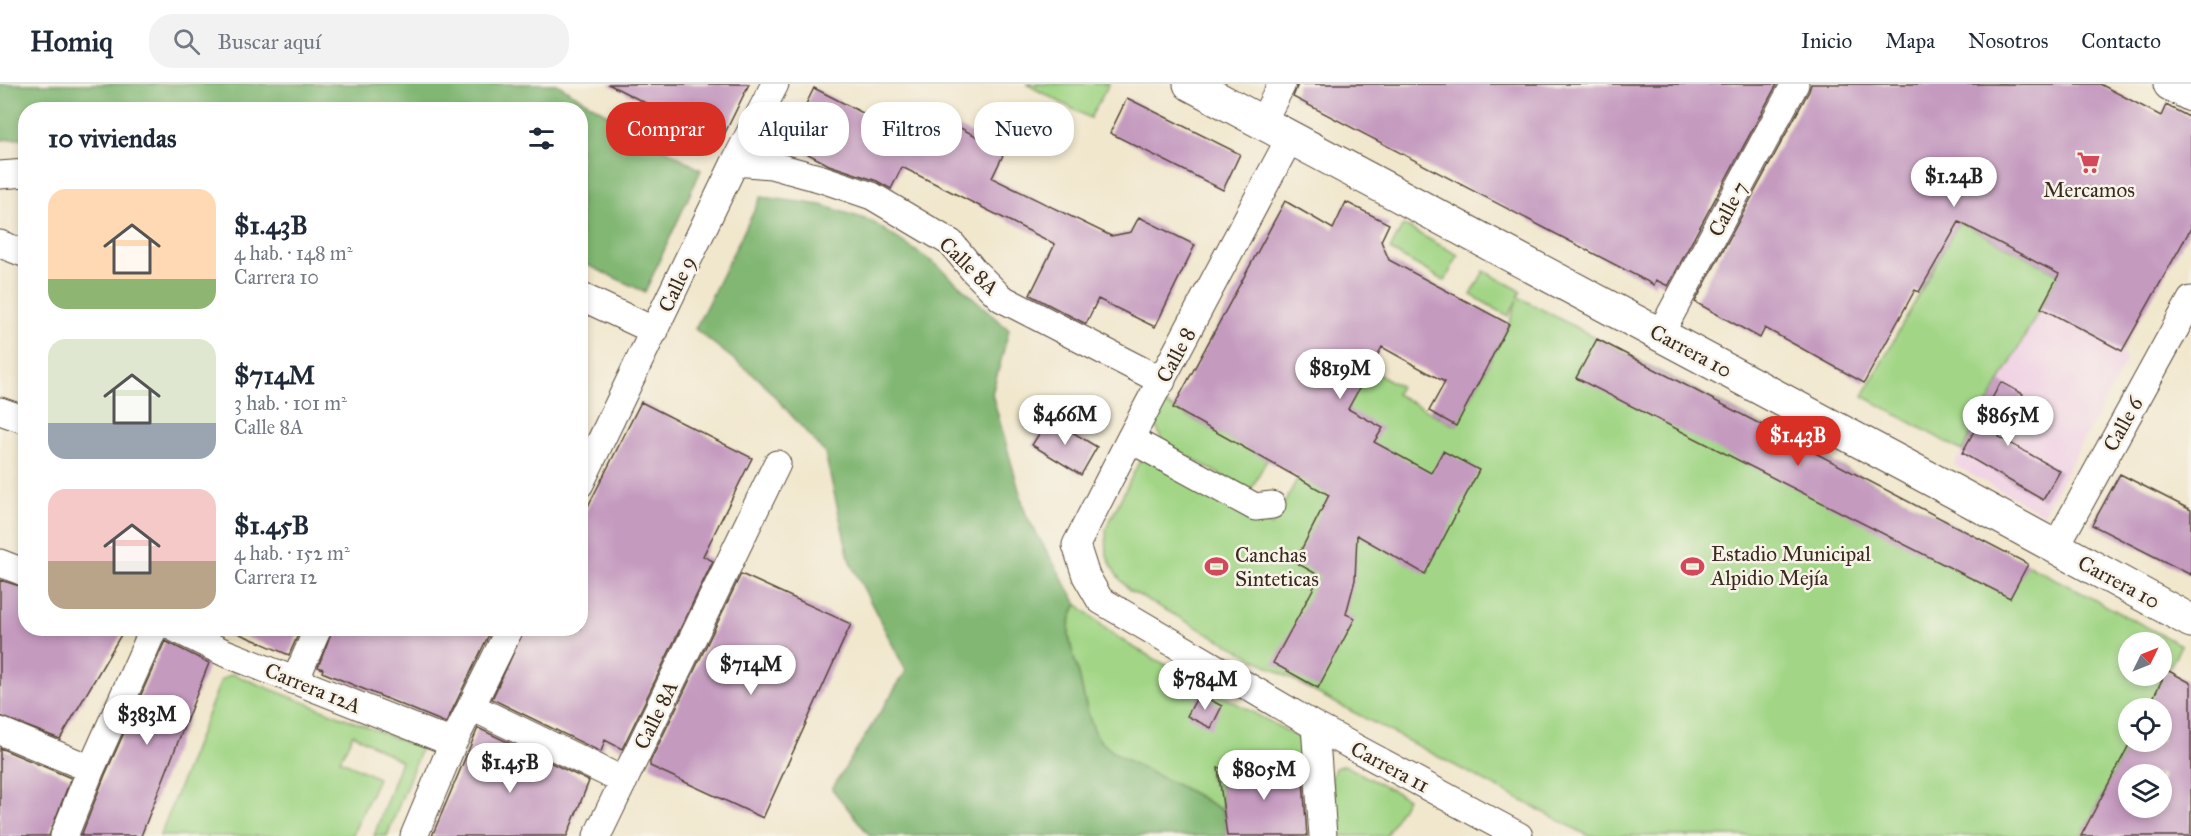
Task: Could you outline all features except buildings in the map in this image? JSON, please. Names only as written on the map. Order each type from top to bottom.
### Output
[{"type":"main road","name":"Carrera 10","points":[[1190,84],[1291,136],[2191,621]]},
{"type":"main road","points":[[2170,84],[2191,95]]},
{"type":"street","name":"Calle 9","points":[[588,468],[775,84]]},
{"type":"street","points":[[1263,121],[1282,84]]},
{"type":"street","name":"Calle 7","points":[[1660,334],[1795,84]]},
{"type":"street","name":"Calle 8","points":[[1086,576],[1076,545],[1291,136]]},
{"type":"street","name":"Calle 8A","points":[[735,162],[771,165],[872,196],[951,243],[974,272],[1001,298],[1162,381]]},
{"type":"street","points":[[0,175],[18,174]]},
{"type":"street","points":[[0,244],[18,251]]},
{"type":"street","points":[[588,300],[655,331]]},
{"type":"street","name":"Calle 6","points":[[2055,548],[2191,300]]},
{"type":"street","points":[[0,411],[18,417]]},
{"type":"street","points":[[1130,439],[1255,507],[1272,505]]},
{"type":"street","name":"Calle 8A","points":[[597,836],[777,464]]},
{"type":"street","name":"Carrera 11","points":[[1086,576],[1100,600],[1315,726],[1519,836]]},
{"type":"street","points":[[64,836],[150,636]]},
{"type":"street","name":"Carrera 12A","points":[[190,636],[223,652],[453,743]]},
{"type":"street","points":[[295,681],[315,636]]},
{"type":"street","points":[[414,836],[453,743],[506,636]]},
{"type":"street","points":[[472,707],[624,782]]},
{"type":"street","points":[[1315,726],[1323,836]]},
{"type":"street","points":[[0,731],[91,769]]},
{"type":"shaded area","points":[[2041,308],[2122,351],[2126,362],[2043,514],[1954,465]]},
{"type":"green space","points":[[0,84],[557,84],[587,102],[18,102],[18,139],[0,140]]},
{"type":"green space","points":[[1026,84],[1109,84],[1090,118],[1074,110],[1074,102],[1060,102]]},
{"type":"green space","points":[[588,103],[606,113],[606,156],[678,156],[701,170],[645,292],[588,265]]},
{"type":"green space","points":[[761,197],[821,205],[871,221],[937,265],[1009,330],[992,394],[1026,515],[1077,604],[1072,614],[1069,639],[1086,706],[1097,736],[1123,758],[1223,811],[1227,836],[870,836],[832,789],[906,671],[850,562],[825,453],[760,380],[695,329]]},
{"type":"green space","points":[[1959,222],[2059,274],[1962,451],[1863,396]]},
{"type":"green space","points":[[1403,225],[1458,255],[1445,281],[1390,250]]},
{"type":"green space","name":"Estadio Municipal Alpidio Mejía","points":[[1484,271],[1521,291],[1518,297],[2156,632],[2118,632],[2118,686],[2160,686],[2153,698],[2118,698],[2118,752],[2125,752],[2081,836],[1589,836],[1315,692],[1129,590],[1116,574],[1107,556],[1106,529],[1142,456],[1272,526],[1330,418],[1338,353],[1400,386],[1396,394],[1456,426],[1509,324],[1517,300],[1508,316],[1471,295]]},
{"type":"green space","points":[[1165,404],[1267,459],[1250,492],[1162,441],[1155,423]]},
{"type":"green space","points":[[1077,604],[1106,629],[1131,646],[1300,738],[1302,766],[1219,768],[1223,811],[1193,793],[1136,765],[1102,743],[1088,714],[1069,639],[1072,614]]},
{"type":"green space","name":"Estadio Municipal Alpidio Mejía","points":[[2172,640],[2181,645],[2172,662]]},
{"type":"green space","points":[[232,674],[421,748],[387,836],[374,836],[401,761],[353,734],[340,760],[378,778],[352,836],[160,836],[221,680]]},
{"type":"green space","points":[[1344,765],[1407,798],[1386,836],[1337,836],[1331,779],[1335,768]]},
{"type":"place","name":"Mercamos","points":[[2089,162]]},
{"type":"place","name":"Estadio Municipal Alpidio Mejía","points":[[1693,566]]},
{"type":"place","name":"Canchas Sinteticas","points":[[1217,567]]}]
